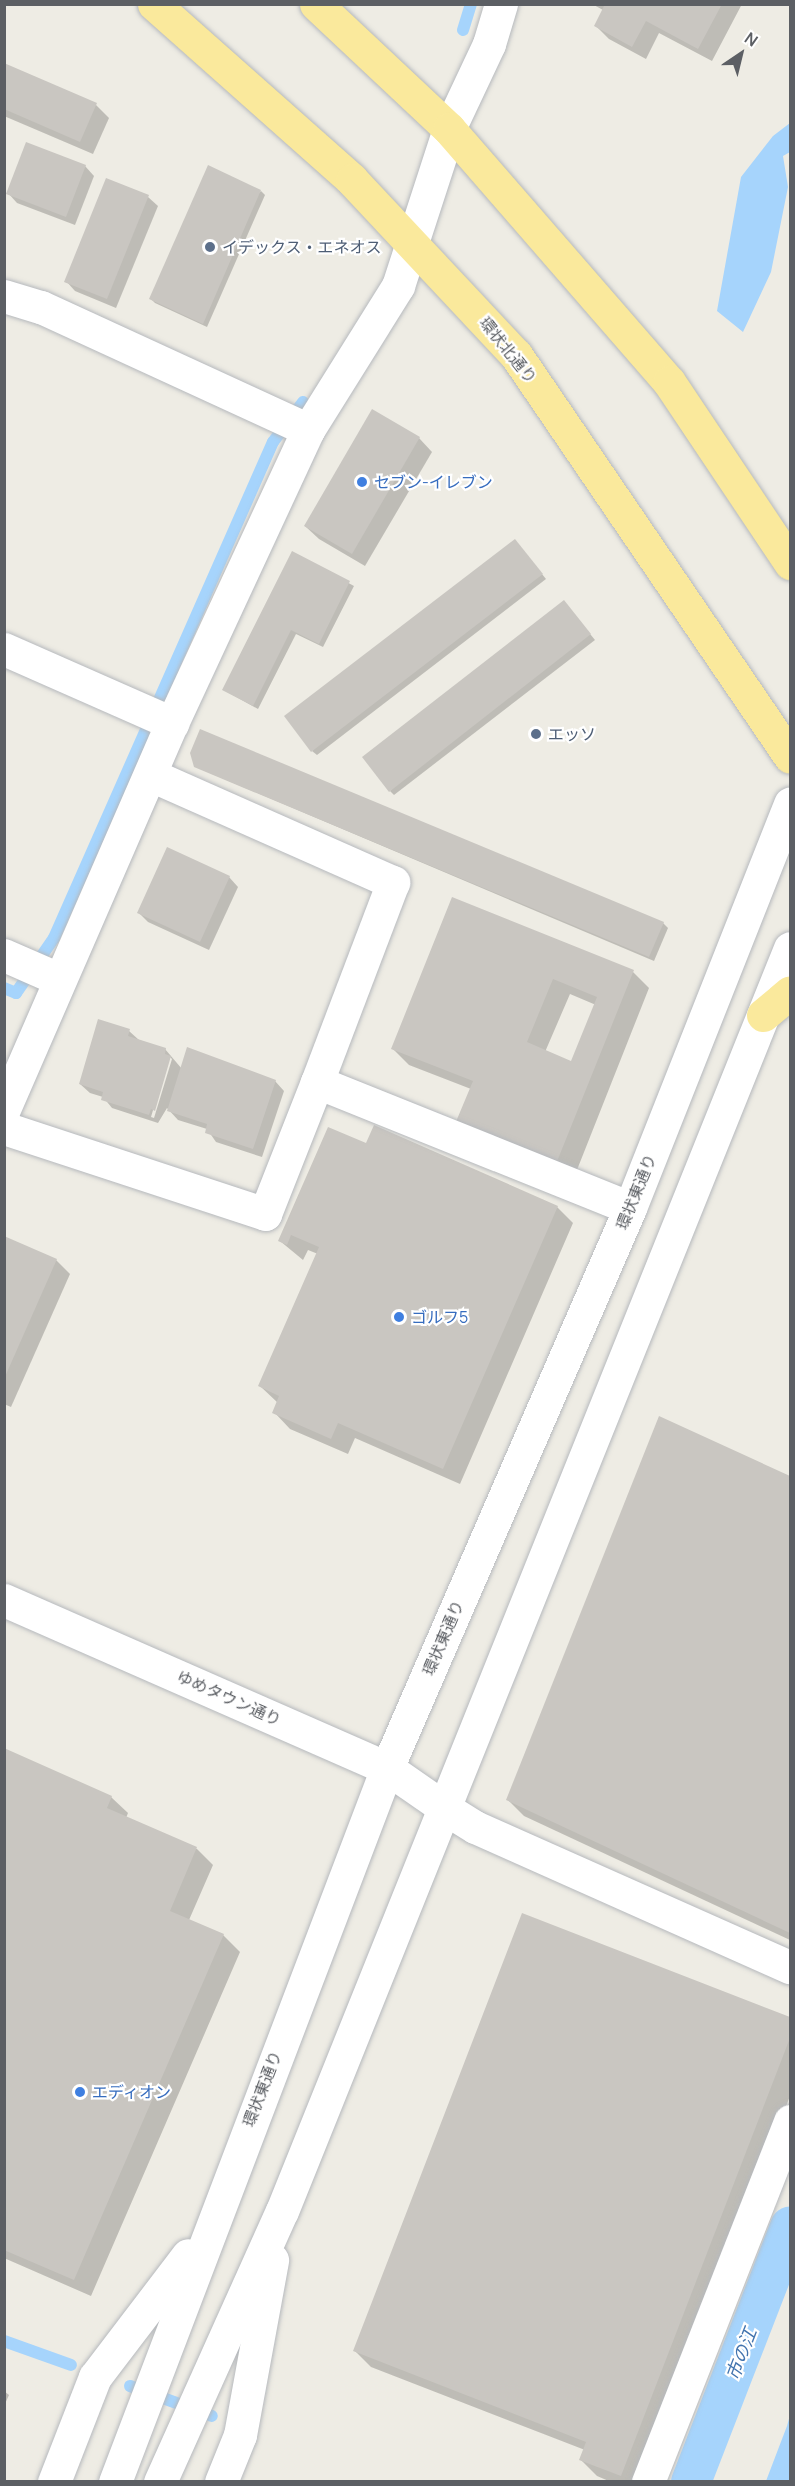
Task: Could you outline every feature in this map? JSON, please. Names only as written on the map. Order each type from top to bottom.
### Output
[{"type":"highway","name":"環状北通り","points":[[154,4],[352,180],[413,241],[516,356],[790,756]]},
{"type":"highway","points":[[316,4],[449,129],[669,382],[790,563]]},
{"type":"highway","points":[[763,1015],[790,992]]},
{"type":"street","points":[[4,1109],[32,967],[151,775],[158,717],[294,424],[398,286],[449,129],[489,44],[501,4]]},
{"type":"street","points":[[4,296],[41,307],[294,424]]},
{"type":"street","points":[[4,649],[158,717]]},
{"type":"street","points":[[4,1128],[265,1214],[318,1083],[393,882],[151,775]]},
{"type":"street","name":"環状東通り","points":[[115,2481],[142,2413],[209,2226],[387,1768],[630,1208],[790,802]]},
{"type":"street","points":[[160,2481],[180,2432],[282,2211],[446,1809],[790,948]]},
{"type":"street","points":[[318,1083],[630,1208]]},
{"type":"street","name":"ゆめタウン通り","points":[[4,1600],[387,1768],[475,1827],[790,1967]]},
{"type":"street","points":[[648,2481],[790,2121]]},
{"type":"street","points":[[221,2481],[240,2435],[282,2211]]},
{"type":"street","points":[[54,2481],[95,2377],[209,2226]]},
{"type":"water","points":[[790,123],[790,152],[783,156],[788,187],[771,272],[743,332],[717,311],[741,177],[773,136]]},
{"type":"water","points":[[790,2415],[790,2481],[766,2481],[787,2426]]},
{"type":"building","points":[[605,4],[722,4],[698,49],[646,21],[632,47],[594,26]]},
{"type":"building","points":[[4,63],[97,103],[80,142],[4,109]]},
{"type":"building","points":[[26,142],[86,165],[66,217],[6,194]]},
{"type":"building","points":[[208,165],[261,190],[203,324],[149,299]]},
{"type":"building","points":[[106,178],[149,195],[107,299],[64,282]]},
{"type":"building","name":"セブン-イレブン","points":[[372,409],[420,437],[352,554],[304,526]]},
{"type":"building","points":[[515,539],[543,574],[311,752],[284,716]]},
{"type":"building","points":[[292,551],[350,581],[319,644],[291,630],[253,706],[222,690]]},
{"type":"building","points":[[564,600],[591,634],[389,792],[362,757]]},
{"type":"building","points":[[200,729],[664,922],[649,957],[194,767],[190,753]]},
{"type":"building","points":[[167,847],[230,876],[200,942],[137,913]]},
{"type":"building","points":[[452,897],[634,970],[556,1164],[455,1124],[473,1081],[391,1049]],"holes":[[[553,979],[597,997],[571,1061],[527,1042]]]},
{"type":"building","points":[[98,1019],[130,1029],[128,1036],[166,1048],[165,1054],[171,1056],[155,1111],[151,1109],[149,1115],[101,1100],[103,1092],[79,1084]]},
{"type":"building","points":[[187,1047],[276,1080],[253,1149],[205,1133],[207,1124],[167,1111]]},
{"type":"building","name":"ゴルフ5","points":[[374,1125],[558,1206],[443,1469],[338,1423],[331,1439],[272,1413],[279,1396],[258,1386],[319,1247],[291,1235],[287,1245],[278,1241],[328,1127],[366,1143]]},
{"type":"building","points":[[4,1236],[57,1259],[4,1379]]},
{"type":"building","points":[[659,1416],[790,1476],[790,1933],[506,1800]]},
{"type":"building","name":"エディオン","points":[[4,1748],[112,1796],[107,1808],[197,1847],[170,1911],[224,1934],[74,2280],[4,2250]]},
{"type":"building","points":[[522,1913],[790,2017],[790,2038],[621,2476],[579,2460],[586,2442],[353,2351]]},
{"type":"waterway","points":[[463,30],[471,4]]},
{"type":"waterway","points":[[4,988],[16,993],[54,938],[273,442],[303,402]]},
{"type":"waterway","name":"市の江","points":[[691,2482],[790,2227]]},
{"type":"waterway","points":[[4,2341],[71,2365]]},
{"type":"waterway","points":[[130,2386],[212,2416]]},
{"type":"place","name":"イデックス・エネオス","points":[[210,247]]},
{"type":"place","name":"セブン-イレブン","points":[[362,482]]},
{"type":"place","name":"エッソ","points":[[536,734]]},
{"type":"place","name":"ゴルフ5","points":[[399,1317]]},
{"type":"place","name":"エディオン","points":[[80,2092]]}]
